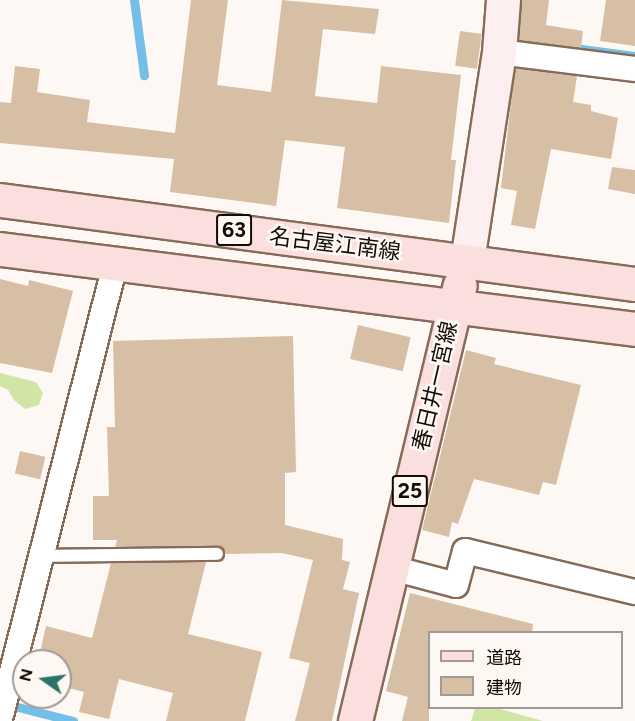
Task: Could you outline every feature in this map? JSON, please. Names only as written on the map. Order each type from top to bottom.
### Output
[{"type":"main road","name":"名古屋江南線","points":[[0,200],[635,284]]},
{"type":"main road","name":"名古屋江南線","points":[[0,249],[635,329]]},
{"type":"main road","name":"春日井一宮線","points":[[355,721],[467,261]]},
{"type":"street","points":[[467,261],[499,52],[496,1]]},
{"type":"street","points":[[499,52],[635,69]]},
{"type":"street","points":[[0,720],[116,264]]},
{"type":"street","points":[[392,568],[456,585],[465,551],[635,592]]},
{"type":"lane","points":[[41,556],[217,554]]},
{"type":"green space","points":[[0,373],[36,382],[43,393],[39,405],[25,409],[14,400],[8,390],[0,386]]},
{"type":"green space","points":[[475,709],[500,709],[543,721],[471,721]]},
{"type":"building","points":[[191,0],[228,0],[217,85],[271,92],[282,0],[379,9],[375,34],[323,29],[315,96],[377,103],[381,66],[461,75],[451,160],[456,160],[449,223],[337,208],[345,147],[285,140],[276,206],[170,192],[174,159],[0,143],[0,102],[11,103],[15,66],[40,69],[37,92],[90,100],[87,122],[175,133]]},
{"type":"building","points":[[522,0],[549,0],[546,25],[583,31],[581,48],[519,40]]},
{"type":"building","points":[[606,0],[635,0],[635,46],[600,41]]},
{"type":"building","points":[[460,31],[482,34],[477,69],[455,66]]},
{"type":"building","points":[[515,68],[577,76],[573,102],[591,105],[591,111],[618,118],[611,159],[551,149],[535,229],[511,225],[517,191],[501,188]]},
{"type":"building","points":[[612,167],[635,170],[635,194],[608,189]]},
{"type":"building","points":[[0,279],[28,286],[29,280],[73,291],[52,373],[0,363]]},
{"type":"building","points":[[358,325],[411,337],[403,371],[350,359]]},
{"type":"building","points":[[293,336],[296,472],[285,473],[285,525],[343,539],[342,560],[350,562],[343,589],[359,593],[332,721],[295,721],[310,663],[289,658],[313,560],[282,553],[225,554],[217,546],[115,547],[117,540],[93,540],[93,496],[109,496],[107,427],[115,427],[113,341]]},
{"type":"building","points":[[466,350],[496,358],[494,364],[581,385],[556,485],[543,482],[539,495],[474,479],[458,524],[452,522],[449,537],[422,530]]},
{"type":"building","points":[[20,451],[45,457],[40,479],[15,473]]},
{"type":"building","points":[[206,562],[188,634],[262,652],[245,721],[166,721],[173,693],[119,679],[109,719],[79,712],[84,692],[72,689],[72,649],[41,649],[46,626],[92,638],[111,563]]},
{"type":"building","points":[[410,593],[533,624],[532,631],[428,631],[429,721],[402,721],[408,697],[386,691]]},
{"type":"waterway","points":[[134,0],[144,75]]},
{"type":"waterway","points":[[521,41],[635,56]]},
{"type":"waterway","points":[[26,709],[73,721]]}]
